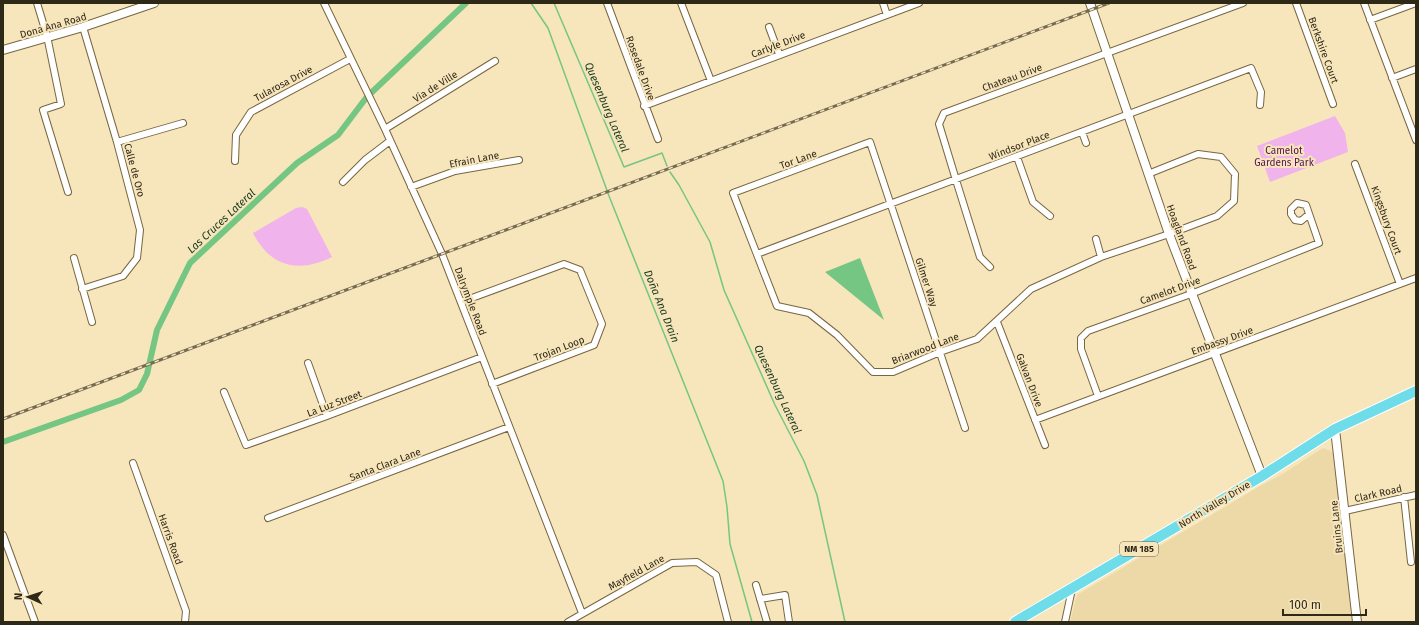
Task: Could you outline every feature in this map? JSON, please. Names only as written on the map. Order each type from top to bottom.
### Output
[{"type":"main road","name":"North Valley Drive","points":[[1015,622],[1262,476],[1335,429],[1416,391]]},
{"type":"street","points":[[37,3],[47,36],[61,104],[43,110],[68,192]]},
{"type":"street","name":"Dona Ana Road","points":[[3,50],[47,36],[83,27],[154,3]]},
{"type":"street","name":"Dalrymple Road","points":[[324,3],[385,129],[438,245],[582,613]]},
{"type":"street","name":"Rosedale Drive","points":[[607,3],[644,106],[658,139]]},
{"type":"street","points":[[681,3],[711,81]]},
{"type":"street","points":[[883,3],[887,15]]},
{"type":"street","name":"Carlyle Drive","points":[[644,106],[779,54],[919,3]]},
{"type":"street","name":"Hoagland Road","points":[[1090,3],[1148,174],[1192,294],[1262,476]]},
{"type":"street","name":"Chateau Drive","points":[[990,267],[980,257],[939,124],[944,113],[1243,3]]},
{"type":"street","name":"Berkshire Court","points":[[1296,3],[1333,104]]},
{"type":"street","points":[[1364,3],[1416,140]]},
{"type":"street","points":[[1370,20],[1416,3]]},
{"type":"street","name":"Calle de Oro","points":[[82,288],[123,276],[137,258],[140,230],[117,142],[83,27]]},
{"type":"street","points":[[769,27],[779,54]]},
{"type":"street","name":"Tularosa Drive","points":[[235,161],[236,135],[251,112],[350,59]]},
{"type":"street","name":"Via de Ville","points":[[385,129],[495,61]]},
{"type":"street","name":"Windsor Place","points":[[757,254],[1251,68],[1261,92],[1260,105]]},
{"type":"street","points":[[1392,78],[1416,69]]},
{"type":"street","points":[[117,142],[183,123]]},
{"type":"street","points":[[1082,132],[1086,143]]},
{"type":"street","points":[[343,182],[365,160],[390,142]]},
{"type":"street","name":"Tor Lane","points":[[733,193],[870,142]]},
{"type":"street","name":"Gilmer Way","points":[[870,142],[965,428]]},
{"type":"street","name":"Briarwood Lane","points":[[733,193],[777,306],[809,313],[837,336],[873,372],[893,372],[940,352],[977,339],[1031,289],[1101,257],[1170,234],[1216,216],[1234,201],[1235,174],[1221,157],[1198,154],[1148,174]]},
{"type":"street","points":[[1017,157],[1033,202],[1050,216]]},
{"type":"street","name":"Efrain Lane","points":[[411,187],[455,171],[519,160]]},
{"type":"street","name":"Kingsbury Court","points":[[1355,164],[1400,284]]},
{"type":"street","name":"Camelot Drive","points":[[1098,396],[1081,349],[1081,338],[1088,331],[1192,294],[1319,242],[1308,215]]},
{"type":"street","points":[[1096,239],[1101,257]]},
{"type":"street","points":[[74,258],[92,322]]},
{"type":"street","name":"Trojan Loop","points":[[461,302],[564,264],[580,270],[602,324],[594,345],[492,384]]},
{"type":"street","name":"Embassy Drive","points":[[1035,420],[1416,278]]},
{"type":"street","name":"Galvan Drive","points":[[997,322],[1045,445]]},
{"type":"street","name":"La Luz Street","points":[[224,392],[246,445],[482,357]]},
{"type":"street","points":[[308,363],[327,416]]},
{"type":"street","name":"Santa Clara Lane","points":[[268,518],[509,427]]},
{"type":"street","name":"Bruins Lane","points":[[1335,429],[1357,622]]},
{"type":"street","name":"Harris Road","points":[[133,463],[186,611],[185,622]]},
{"type":"street","name":"Clark Road","points":[[1345,511],[1416,495]]},
{"type":"street","points":[[1404,497],[1411,562]]},
{"type":"street","points":[[3,535],[35,622]]},
{"type":"street","points":[[3,559],[10,557]]},
{"type":"street","name":"Mayfield Lane","points":[[568,622],[672,563],[697,562],[716,575],[728,622]]},
{"type":"street","points":[[756,585],[768,622]]},
{"type":"street","points":[[1065,622],[1072,589]]},
{"type":"street","points":[[760,599],[785,595],[789,622]]},
{"type":"shaded area","points":[[860,258],[884,320],[825,272]]},
{"type":"shaded area","points":[[1323,448],[1334,454],[1352,622],[1070,622],[1077,595],[1281,475]]},
{"type":"green space","name":"Camelot Gardens Park","points":[[1335,116],[1345,133],[1348,152],[1270,182],[1257,146]]},
{"type":"green space","points":[[302,207],[307,209],[332,257],[320,262],[297,266],[277,260],[268,254],[260,245],[253,233],[296,208]]},
{"type":"waterway","name":"Las Cruces Lateral","points":[[371,93],[466,3]]},
{"type":"waterway","name":"Doña Ana Drain","points":[[531,3],[548,28],[609,196],[723,481],[730,544],[752,622]]},
{"type":"waterway","name":"Quesenburg Lateral","points":[[554,3],[624,167],[662,153],[667,166]]},
{"type":"waterway","name":"Las Cruces Lateral","points":[[3,442],[121,400],[139,390],[147,374],[157,330],[190,263],[297,163],[338,135],[366,98]]},
{"type":"waterway","name":"Quesenburg Lateral","points":[[670,172],[679,185],[710,242],[724,290],[775,405],[804,461],[817,495],[845,622]]},
{"type":"railway","points":[[3,419],[1109,3]]}]
